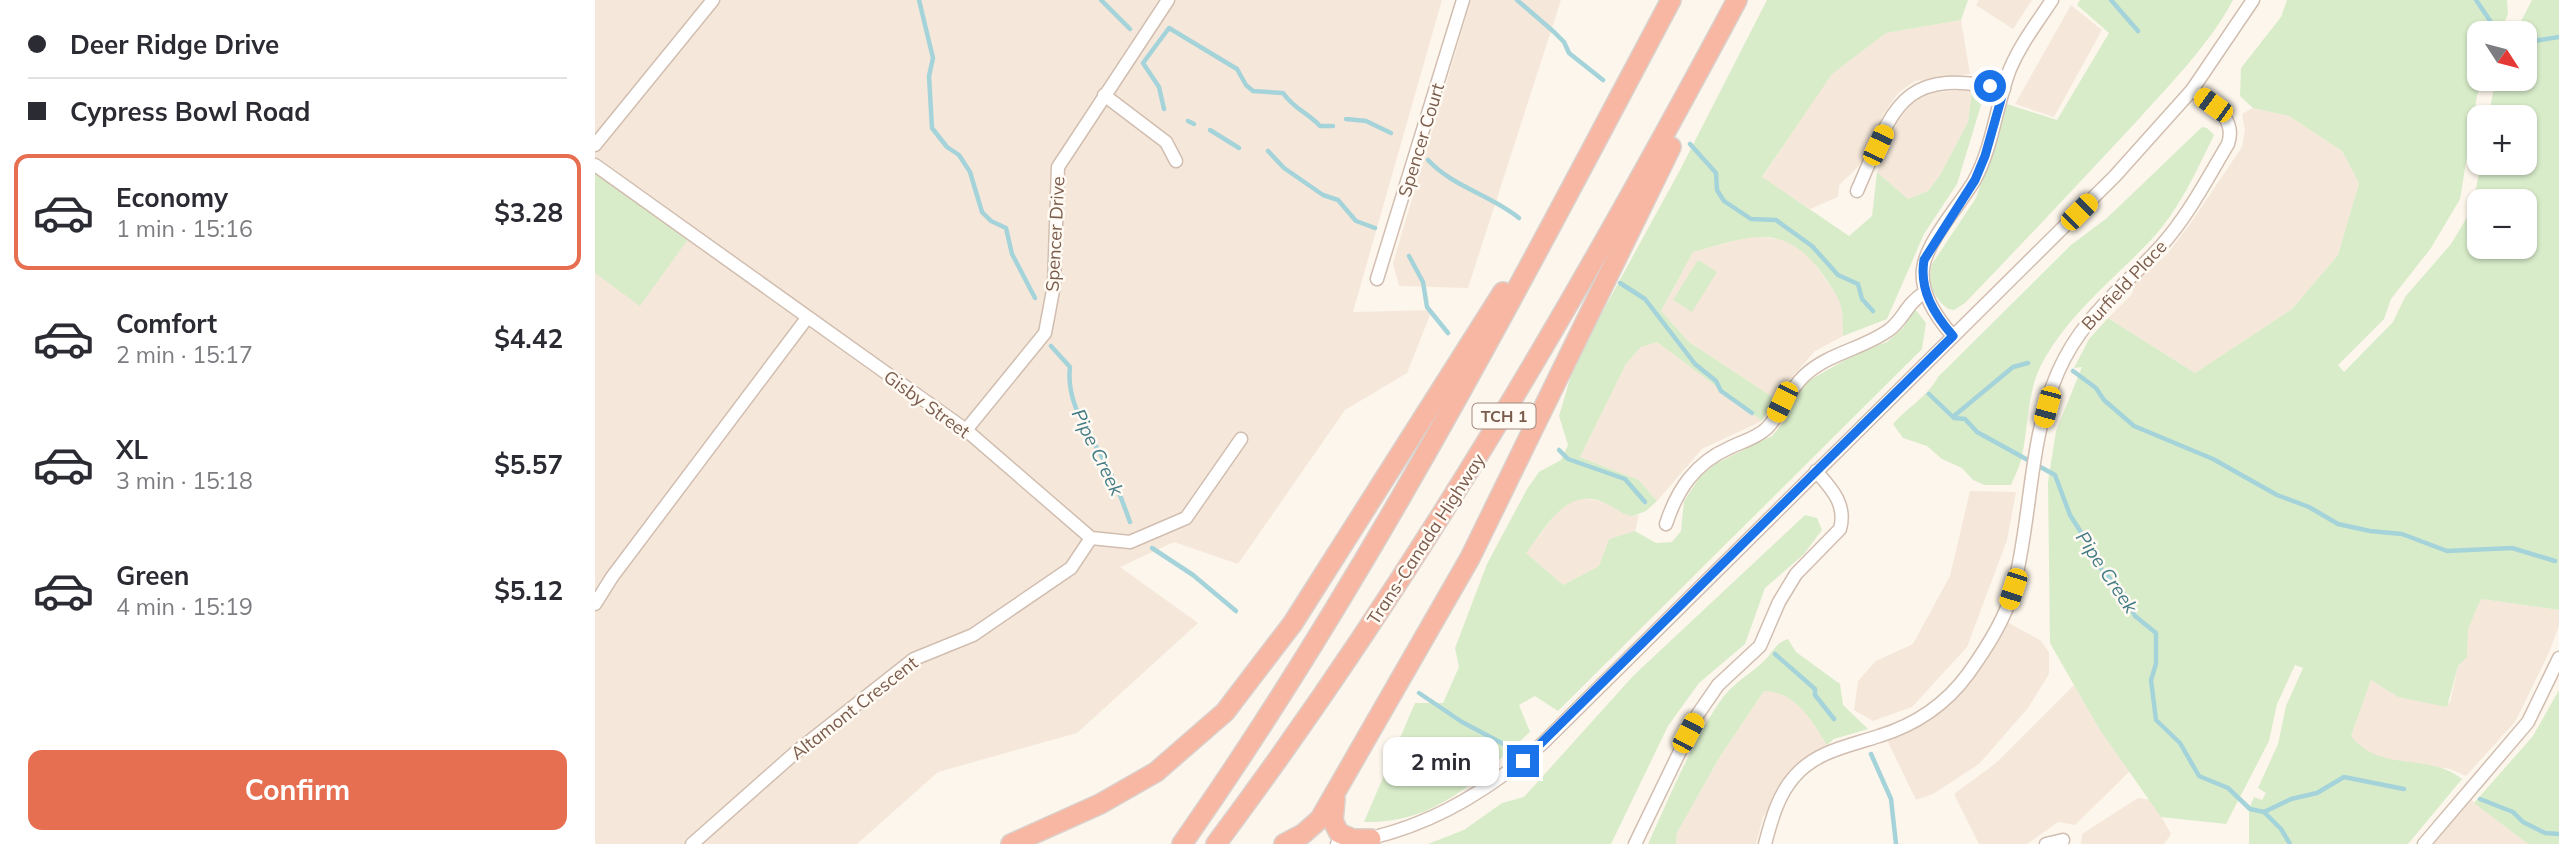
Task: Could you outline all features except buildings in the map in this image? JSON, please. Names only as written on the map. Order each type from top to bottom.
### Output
[{"type":"highway","name":"TCH 1","points":[[1182,844],[1301,667],[1382,533],[1457,403],[1671,0]]},
{"type":"highway","points":[[1284,844],[1313,827],[1338,792],[1482,534],[1667,156],[1738,0]]},
{"type":"highway","name":"Trans-Canada Highway","points":[[1216,844],[1337,675],[1458,492],[1569,305],[1738,0]]},
{"type":"highway","points":[[1011,844],[1100,804],[1156,772],[1197,740],[1248,685],[1385,480],[1580,170]]},
{"type":"highway","points":[[1338,792],[1332,814],[1335,828],[1346,837],[1365,842]]},
{"type":"street","points":[[595,145],[713,0]]},
{"type":"street","name":"Spencer Drive","points":[[966,430],[1045,333],[1054,285],[1058,167],[1168,0]]},
{"type":"street","name":"Spencer Court","points":[[1377,279],[1463,0]]},
{"type":"street","points":[[1953,336],[1940,322],[1925,292],[1924,260],[1975,180],[1985,156],[2004,89],[2027,35],[2052,0]]},
{"type":"street","points":[[1337,844],[1365,842],[1411,827],[1457,806],[1523,761],[2115,176],[2192,90],[2253,0]]},
{"type":"street","points":[[1857,191],[1887,124],[1898,106],[1915,90],[1944,82],[1981,82],[2004,89]]},
{"type":"street","name":"Burfield Place","points":[[1765,844],[1783,792],[1795,775],[1820,756],[1898,729],[1929,712],[1966,677],[2000,622],[2013,589],[2040,433],[2059,370],[2086,323],[2177,227],[2228,144],[2231,134],[2229,123],[2192,90]]},
{"type":"street","points":[[1104,95],[1166,142],[1176,161]]},
{"type":"street","name":"Gisby Street","points":[[595,165],[966,430],[1091,538]]},
{"type":"street","points":[[1666,524],[1674,498],[1694,472],[1713,455],[1761,433],[1773,421],[1788,393],[1805,376],[1844,351],[1886,332],[1911,301],[1925,292]]},
{"type":"street","points":[[595,604],[612,577],[807,318]]},
{"type":"street","points":[[1091,538],[1130,542],[1186,518],[1241,439]]},
{"type":"street","points":[[1635,844],[1698,714],[1718,685],[1760,646],[1779,603],[1796,574],[1840,529],[1843,520],[1840,502],[1816,471]]},
{"type":"street","name":"Altamont Crescent","points":[[698,842],[796,752],[914,659],[973,635],[1071,568],[1091,538]]},
{"type":"street","points":[[2424,844],[2528,722],[2559,657]]},
{"type":"street","points":[[2046,844],[2063,840]]},
{"type":"shaded area","points":[[595,0],[1442,0],[1353,312],[1432,310],[1407,373],[1345,410],[1238,564],[1174,542],[1120,567],[1198,623],[1077,733],[938,772],[857,844],[595,844]]},
{"type":"shaded area","points":[[1471,0],[1561,0],[1468,288],[1399,286],[1393,263]]},
{"type":"shaded area","points":[[1979,0],[2032,0],[2013,29],[1976,5]]},
{"type":"shaded area","points":[[2071,5],[2102,30],[2054,117],[2015,104]]},
{"type":"shaded area","points":[[1961,20],[1970,74],[1915,81],[1898,93],[1883,115],[1859,166],[1839,185],[1838,197],[1810,209],[1762,178],[1831,74],[1886,33]]},
{"type":"shaded area","points":[[1972,90],[1968,122],[1940,175],[1928,191],[1908,199],[1877,172],[1897,122],[1918,96],[1931,92]]},
{"type":"shaded area","points":[[2253,108],[2289,116],[2342,151],[2359,183],[2338,255],[2292,309],[2195,373],[2108,318],[2132,294],[2135,283],[2168,253],[2190,224],[2242,147],[2245,130],[2242,114]]},
{"type":"shaded area","points":[[1751,236],[1786,240],[1810,257],[1843,304],[1843,336],[1815,351],[1774,398],[1689,342],[1661,311],[1693,252]]},
{"type":"shaded area","points":[[1657,342],[1762,421],[1702,449],[1657,501],[1639,480],[1580,457],[1626,364],[1641,347]]},
{"type":"shaded area","points":[[1970,491],[2016,492],[2007,540],[1967,647],[1912,707],[1873,721],[1854,710],[1858,681],[1876,661],[1913,644],[1950,576]]},
{"type":"shaded area","points":[[1578,498],[1602,501],[1633,516],[1639,515],[1635,531],[1609,539],[1599,566],[1563,585],[1526,553],[1561,507]]},
{"type":"shaded area","points":[[2481,599],[2559,610],[2559,626],[2548,655],[2515,722],[2466,776],[2450,769],[2381,758],[2363,751],[2351,736],[2371,680],[2398,697],[2450,703],[2458,666],[2467,657],[2468,629]]},
{"type":"shaded area","points":[[2007,622],[2040,640],[2049,652],[2049,674],[2028,708],[1979,764],[1933,794],[1916,800],[1887,740],[1928,720],[1960,694],[1982,665]]},
{"type":"shaded area","points":[[2074,685],[2098,727],[2130,771],[2075,825],[2058,822],[2027,844],[1979,844],[1954,794],[1996,763]]},
{"type":"shaded area","points":[[1764,691],[1779,691],[1804,709],[1827,745],[1802,759],[1763,817],[1756,844],[1676,844],[1677,833],[1719,758]]},
{"type":"shaded area","points":[[2138,798],[2152,800],[2171,834],[2164,844],[2081,844],[2082,834]]},
{"type":"shaded area","points":[[2471,800],[2528,844],[2434,844]]},
{"type":"green space","points":[[1767,0],[1968,0],[1961,20],[1886,33],[1832,74],[1762,177],[1849,236],[1872,216],[1877,172],[1908,199],[1928,191],[1940,175],[1968,122],[1972,90],[1982,102],[1957,184],[1924,234],[1887,319],[1843,336],[1842,310],[1838,298],[1824,276],[1795,246],[1765,237],[1732,241],[1693,252],[1661,311],[1689,342],[1774,398],[1762,421],[1657,342],[1641,347],[1626,364],[1580,457],[1639,480],[1657,501],[1646,511],[1633,516],[1603,502],[1578,500],[1558,512],[1526,553],[1563,585],[1599,566],[1609,539],[1635,531],[1656,543],[1672,542],[1681,531],[1684,501],[1700,477],[1715,464],[1772,436],[1785,420],[1788,407],[1798,392],[1810,380],[1859,352],[1887,342],[1903,328],[1915,309],[1926,323],[1922,349],[1558,711],[1535,696],[1519,705],[1530,732],[1475,781],[1456,795],[1414,815],[1390,821],[1364,822],[1415,703],[1443,703],[1459,667],[1455,648],[1487,564],[1527,489],[1539,472],[1561,460],[1568,445],[1559,416],[1575,362],[1680,170]]},
{"type":"green space","points":[[2080,0],[2233,0],[2201,48],[2137,121],[1965,303],[1954,310],[1948,309],[1938,300],[1933,289],[1930,277],[1932,264],[1976,198],[2007,104],[2057,120],[2109,33],[2077,5]]},
{"type":"green space","points":[[2287,0],[2507,0],[2508,14],[2505,21],[2467,21],[2467,91],[2479,91],[2476,105],[2467,105],[2467,157],[2460,199],[2431,248],[2391,299],[2384,319],[2338,365],[2344,372],[2393,322],[2405,297],[2451,244],[2467,217],[2467,259],[2537,259],[2537,189],[2476,189],[2479,175],[2537,175],[2537,105],[2491,105],[2493,91],[2537,91],[2537,21],[2521,21],[2532,0],[2559,0],[2559,610],[2481,599],[2468,629],[2467,657],[2458,666],[2447,707],[2398,697],[2371,680],[2351,736],[2362,747],[2376,755],[2435,766],[2462,779],[2408,844],[2249,844],[2249,809],[2254,797],[2262,800],[2266,793],[2258,788],[2278,744],[2286,706],[2303,668],[2295,665],[2277,704],[2269,741],[2226,824],[2161,817],[2098,727],[2050,643],[2048,482],[2056,431],[2082,367],[2074,368],[2089,339],[2108,318],[2195,373],[2292,309],[2338,255],[2359,183],[2342,151],[2289,116],[2253,108],[2240,96],[2241,68],[2281,17]]},
{"type":"green space","points":[[2202,127],[2214,135],[2170,216],[2151,240],[2068,325],[2039,369],[2029,406],[2022,456],[2011,485],[1985,485],[1973,480],[1962,468],[1942,459],[1927,446],[1903,438],[1893,424],[1929,390],[1938,377],[2071,245],[2107,218]]},
{"type":"green space","points":[[595,168],[691,235],[640,306],[595,273]]},
{"type":"green space","points":[[1698,260],[1717,272],[1692,312],[1673,300]]},
{"type":"green space","points":[[1805,515],[1817,518],[1822,530],[1804,554],[1765,588],[1745,644],[1699,683],[1668,726],[1611,844],[1428,844],[1464,830],[1502,803],[1524,797],[1634,675]]},
{"type":"green space","points":[[1788,639],[1796,652],[1840,684],[1843,705],[1868,729],[1834,739],[1827,745],[1809,717],[1794,702],[1786,696],[1764,691],[1719,758],[1677,833],[1676,844],[1648,844],[1683,767],[1713,712],[1729,691],[1765,660],[1777,645]]},
{"type":"green space","points":[[2559,690],[2559,844],[2528,844],[2474,803],[2533,736]]},
{"type":"waterway","name":"Pipe Creek","points":[[919,0],[933,58],[929,76],[932,128],[947,147],[959,155],[970,172],[982,212],[991,221],[1006,228],[1012,254],[1035,298]]},
{"type":"waterway","name":"Pipe Creek","points":[[1101,0],[1130,29]]},
{"type":"waterway","name":"Pipe Creek","points":[[1517,0],[1564,42],[1569,53],[1603,80]]},
{"type":"waterway","points":[[2111,0],[2138,31]]},
{"type":"waterway","points":[[2476,0],[2490,21]]},
{"type":"waterway","points":[[1164,109],[1159,87],[1143,63],[1169,28],[1237,69],[1246,85],[1253,91],[1283,93],[1320,126],[1333,126]]},
{"type":"waterway","points":[[2537,40],[2559,37]]},
{"type":"waterway","points":[[1346,119],[1366,121],[1391,133]]},
{"type":"waterway","name":"Pipe Creek","points":[[1188,121],[1194,124]]},
{"type":"waterway","name":"Pipe Creek","points":[[1210,130],[1239,148]]},
{"type":"waterway","name":"Pipe Creek","points":[[1690,144],[1716,173],[1717,190],[1724,201],[1751,219],[1776,220],[1812,246],[1838,275],[1858,284],[1862,299],[1873,311]]},
{"type":"waterway","name":"Pipe Creek","points":[[1268,151],[1284,168],[1323,195],[1338,200],[1356,221],[1375,228]]},
{"type":"waterway","points":[[1428,160],[1449,177],[1519,218]]},
{"type":"waterway","name":"Pipe Creek","points":[[1409,256],[1423,282],[1427,307],[1448,333]]},
{"type":"waterway","points":[[1620,283],[1645,299],[1695,364],[1716,381],[1721,391],[1752,413]]},
{"type":"waterway","name":"Pipe Creek","points":[[1051,346],[1070,367],[1072,397],[1077,410],[1112,476],[1130,522]]},
{"type":"waterway","name":"Pipe Creek","points":[[1954,416],[2013,367],[2028,363]]},
{"type":"waterway","name":"Pipe Creek","points":[[2073,371],[2096,388],[2104,400],[2134,426],[2213,459],[2277,495],[2309,507],[2338,524],[2402,534],[2447,551],[2512,548],[2555,561]]},
{"type":"waterway","name":"Pipe Creek","points":[[1929,394],[1954,418],[1965,419],[1977,432],[2055,475],[2070,515],[2091,548],[2097,564],[2124,594],[2135,616],[2156,633],[2156,664],[2151,680],[2156,720],[2180,743],[2199,776],[2228,788],[2250,809],[2264,812]]},
{"type":"waterway","name":"Pipe Creek","points":[[1559,450],[1568,459],[1625,479],[1645,502]]},
{"type":"waterway","name":"Pipe Creek","points":[[1152,548],[1193,575],[1236,611]]},
{"type":"waterway","name":"Pipe Creek","points":[[1775,654],[1815,689],[1815,695],[1834,719]]},
{"type":"waterway","name":"Pipe Creek","points":[[1419,693],[1462,722],[1513,749]]},
{"type":"waterway","name":"Pipe Creek","points":[[1871,754],[1891,799],[1896,844]]},
{"type":"waterway","points":[[2264,812],[2291,799],[2317,793],[2344,777],[2404,789]]},
{"type":"waterway","points":[[2480,799],[2513,812],[2523,822],[2545,833],[2559,834]]},
{"type":"waterway","points":[[2265,813],[2281,829],[2290,844]]},
{"type":"route","points":[[1523,761],[1953,336],[1940,322],[1926,295],[1922,271],[1924,260],[1975,180],[1985,156],[2004,89],[1990,86]]}]
